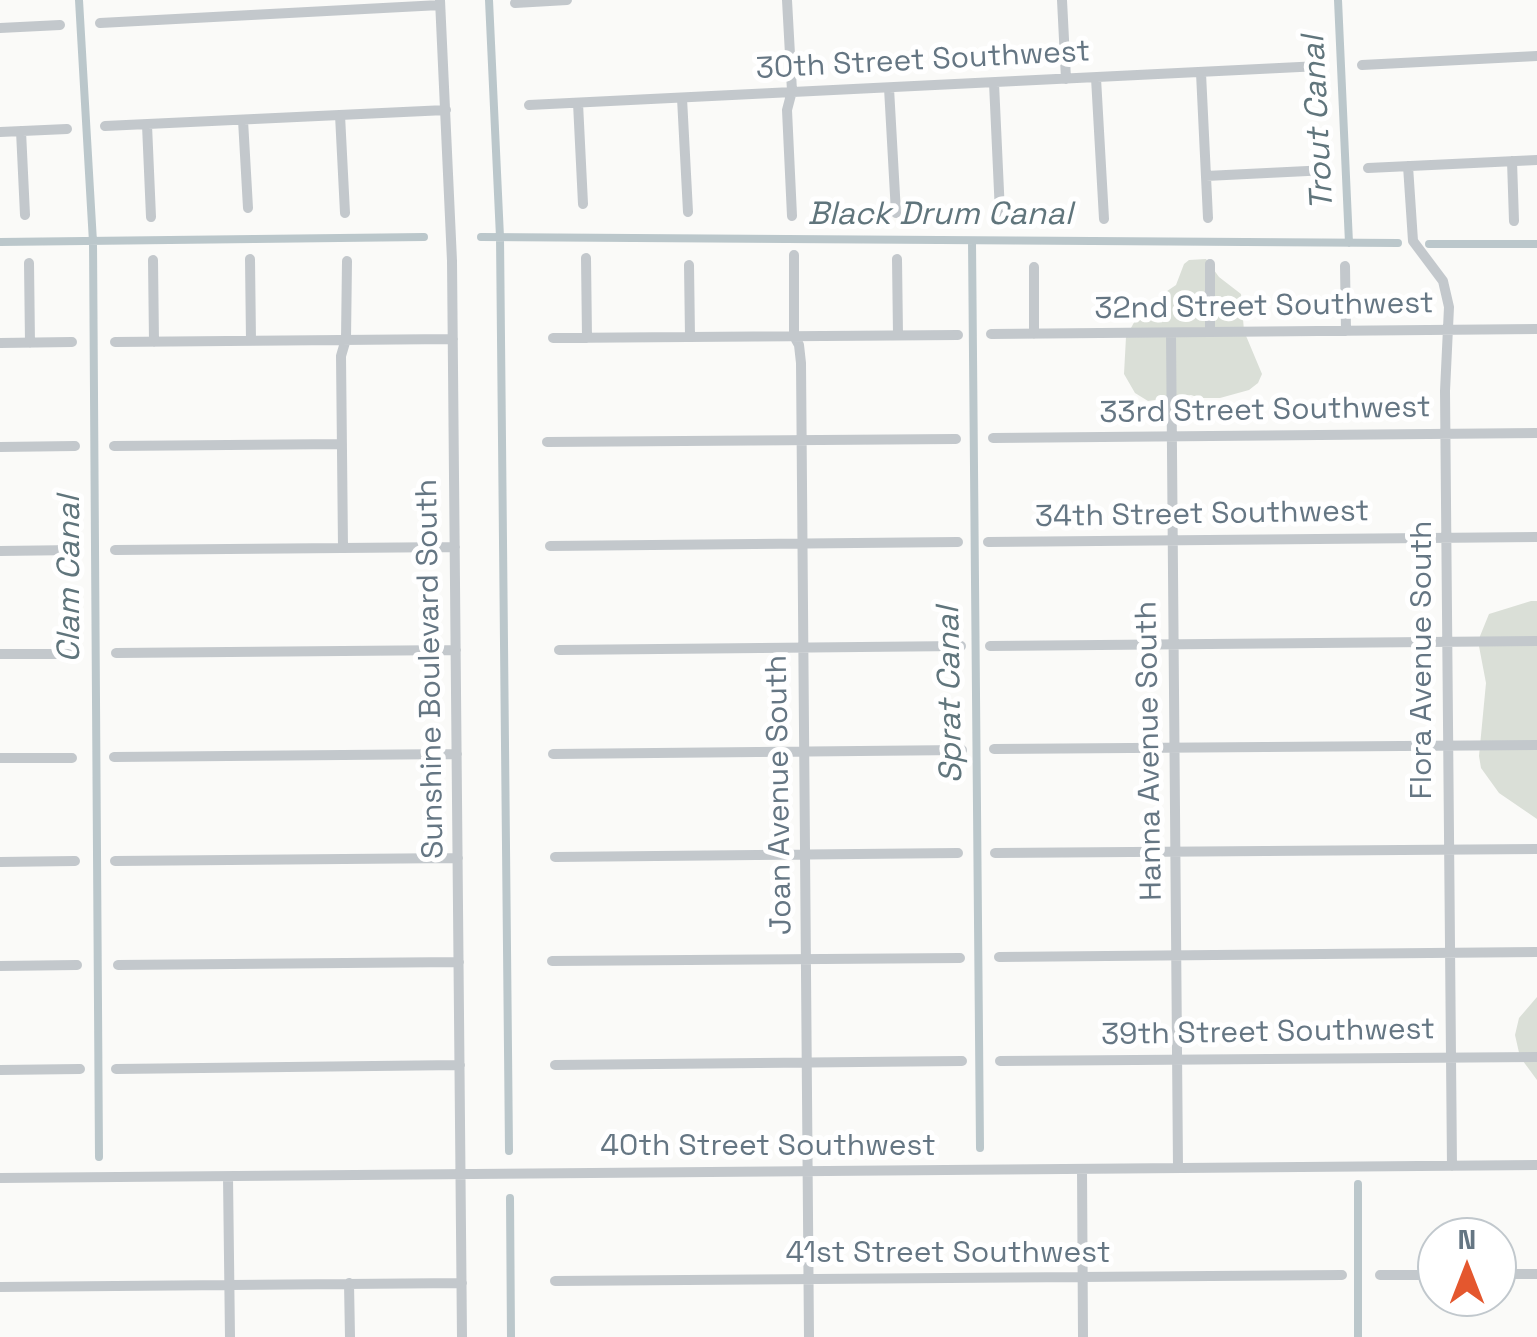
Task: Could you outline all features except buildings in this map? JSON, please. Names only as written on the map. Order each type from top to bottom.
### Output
[{"type":"street","points":[[515,2],[567,0]]},
{"type":"street","points":[[788,0],[792,91],[787,110],[792,216]]},
{"type":"street","points":[[1062,0],[1066,80]]},
{"type":"street","points":[[100,24],[440,3]]},
{"type":"street","name":"Sunshine Boulevard South","points":[[440,3],[453,339],[462,1337]]},
{"type":"street","points":[[0,28],[60,25]]},
{"type":"street","points":[[1362,64],[1537,56]]},
{"type":"street","name":"30th Street Southwest","points":[[529,105],[1320,66]]},
{"type":"street","points":[[1201,72],[1208,218]]},
{"type":"street","points":[[1096,78],[1104,219]]},
{"type":"street","points":[[994,83],[1000,212]]},
{"type":"street","points":[[890,88],[896,212]]},
{"type":"street","points":[[682,98],[688,212]]},
{"type":"street","points":[[578,103],[583,204]]},
{"type":"street","points":[[105,126],[446,110]]},
{"type":"street","points":[[340,115],[345,214]]},
{"type":"street","points":[[244,120],[248,208]]},
{"type":"street","points":[[146,125],[151,217]]},
{"type":"street","points":[[0,132],[66,129]]},
{"type":"street","points":[[21,131],[26,215]]},
{"type":"street","points":[[1368,168],[1537,160]]},
{"type":"street","points":[[1512,161],[1514,222]]},
{"type":"street","name":"Flora Avenue South","points":[[1408,166],[1412,234],[1446,290],[1448,330],[1452,1166]]},
{"type":"street","points":[[1206,176],[1328,170]]},
{"type":"street","name":"Joan Avenue South","points":[[794,255],[794,336],[800,346],[810,1337]]},
{"type":"street","points":[[586,258],[587,338]]},
{"type":"street","points":[[897,259],[898,335]]},
{"type":"street","points":[[153,260],[154,342]]},
{"type":"street","points":[[250,260],[251,340]]},
{"type":"street","points":[[343,548],[341,356],[346,339],[347,262]]},
{"type":"street","points":[[29,263],[30,343]]},
{"type":"street","points":[[1210,264],[1210,332]]},
{"type":"street","points":[[689,265],[690,337]]},
{"type":"street","points":[[1345,266],[1346,331]]},
{"type":"street","points":[[1034,268],[1034,334]]},
{"type":"street","name":"32nd Street Southwest","points":[[991,334],[1537,330]]},
{"type":"street","name":"Hanna Avenue South","points":[[1171,333],[1178,1168]]},
{"type":"street","points":[[553,338],[958,334]]},
{"type":"street","points":[[115,342],[453,339]]},
{"type":"street","points":[[0,343],[72,342]]},
{"type":"street","name":"33rd Street Southwest","points":[[993,438],[1537,434]]},
{"type":"street","points":[[547,442],[956,439]]},
{"type":"street","points":[[114,446],[342,444]]},
{"type":"street","points":[[0,447],[75,446]]},
{"type":"street","name":"34th Street Southwest","points":[[988,542],[1537,537]]},
{"type":"street","points":[[550,546],[958,542]]},
{"type":"street","points":[[115,550],[455,547]]},
{"type":"street","points":[[0,551],[77,550]]},
{"type":"street","points":[[990,646],[1537,641]]},
{"type":"street","points":[[559,650],[961,646]]},
{"type":"street","points":[[116,654],[456,650]]},
{"type":"street","points":[[0,654],[72,654]]},
{"type":"street","points":[[994,750],[1537,745]]},
{"type":"street","points":[[552,754],[962,750]]},
{"type":"street","points":[[114,757],[457,754]]},
{"type":"street","points":[[0,758],[72,758]]},
{"type":"street","points":[[995,853],[1537,849]]},
{"type":"street","points":[[555,857],[958,853]]},
{"type":"street","points":[[114,861],[458,858]]},
{"type":"street","points":[[0,862],[75,862]]},
{"type":"street","points":[[999,957],[1537,952]]},
{"type":"street","points":[[552,961],[960,958]]},
{"type":"street","points":[[118,965],[459,962]]},
{"type":"street","points":[[0,966],[77,966]]},
{"type":"street","name":"39th Street Southwest","points":[[1000,1061],[1537,1057]]},
{"type":"street","points":[[556,1065],[962,1061]]},
{"type":"street","points":[[116,1069],[460,1065]]},
{"type":"street","points":[[0,1070],[80,1069]]},
{"type":"street","name":"40th Street Southwest","points":[[0,1178],[1537,1165]]},
{"type":"street","points":[[1082,1169],[1083,1337]]},
{"type":"street","points":[[228,1176],[230,1337]]},
{"type":"street","name":"41st Street Southwest","points":[[555,1282],[1342,1275]]},
{"type":"street","points":[[1380,1275],[1417,1275]]},
{"type":"street","points":[[0,1287],[462,1283]]},
{"type":"street","points":[[349,1284],[350,1337]]},
{"type":"shaded area","points":[[1206,259],[1219,277],[1241,294],[1244,331],[1262,374],[1249,390],[1220,398],[1191,395],[1148,401],[1135,393],[1124,374],[1126,337],[1142,308],[1176,285],[1184,264]]},
{"type":"shaded area","points":[[1537,601],[1537,819],[1499,793],[1481,768],[1479,756],[1486,683],[1478,641],[1489,614]]},
{"type":"shaded area","points":[[1537,997],[1537,1080],[1520,1057],[1515,1035],[1519,1018]]},
{"type":"waterway","name":"Clam Canal","points":[[79,0],[93,242],[99,1157]]},
{"type":"waterway","points":[[489,0],[500,237],[509,1151]]},
{"type":"waterway","name":"Trout Canal","points":[[1338,0],[1349,243]]},
{"type":"waterway","name":"Black Drum Canal","points":[[0,242],[424,237]]},
{"type":"waterway","name":"Black Drum Canal","points":[[481,237],[1398,243]]},
{"type":"waterway","name":"Sprat Canal","points":[[972,241],[980,1148]]},
{"type":"waterway","name":"Black Drum Canal","points":[[1429,244],[1537,244]]},
{"type":"waterway","points":[[1358,1184],[1358,1337]]},
{"type":"waterway","points":[[510,1198],[511,1337]]}]
